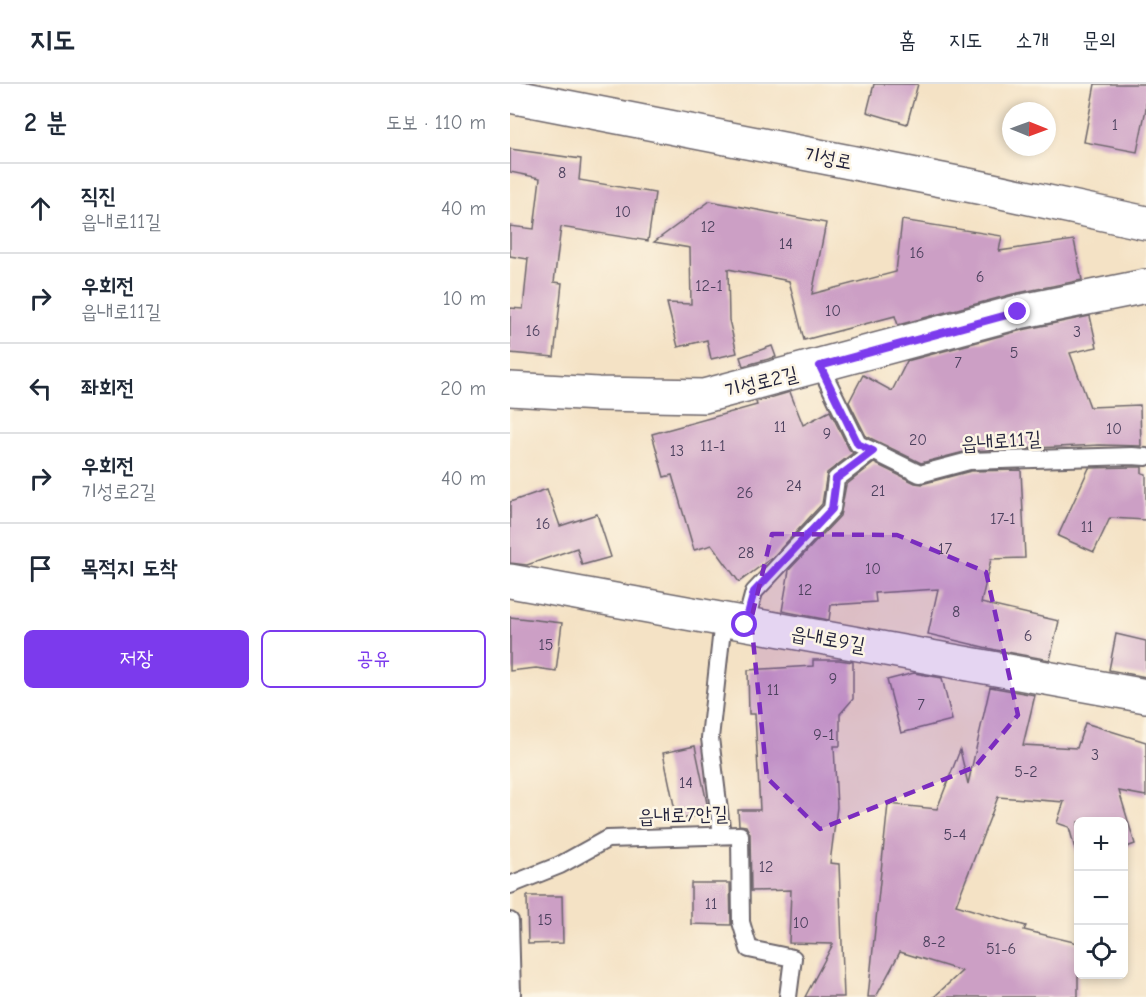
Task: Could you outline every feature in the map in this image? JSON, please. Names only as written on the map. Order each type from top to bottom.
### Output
[{"type":"street","name":"기성로","points":[[510,96],[983,188],[1146,223]]},
{"type":"street","name":"기성로2길","points":[[510,389],[598,394],[704,396],[1018,312],[1146,286]]},
{"type":"street","name":"읍내로9길","points":[[510,581],[1146,696]]},
{"type":"lane","name":"읍내로11길","points":[[820,366],[858,444],[920,474],[969,461],[1146,457]]},
{"type":"lane","points":[[722,835],[710,738],[734,622],[754,592],[832,509],[836,479],[873,451]]},
{"type":"lane","name":"읍내로7안길","points":[[510,885],[560,865],[607,839],[740,835],[741,922],[749,949],[793,958],[788,997]]},
{"type":"lane","points":[[510,921],[512,995]]},
{"type":"highlighted area","points":[[772,534],[897,535],[986,572],[1018,715],[975,767],[820,829],[767,778],[751,620]]},
{"type":"building","points":[[874,84],[918,84],[907,124],[867,112]]},
{"type":"building","points":[[1095,84],[1146,84],[1146,109],[1137,152],[1084,142]]},
{"type":"building","points":[[510,149],[581,159],[579,180],[655,193],[648,241],[561,227],[554,282],[562,283],[554,357],[510,353],[510,308],[523,309],[528,259],[510,256],[510,226],[534,229],[540,178],[510,172]]},
{"type":"building","points":[[710,201],[826,223],[812,294],[896,272],[902,220],[1002,236],[999,251],[1074,240],[1082,280],[1013,294],[898,325],[895,316],[804,340],[789,281],[728,269],[729,320],[737,353],[711,359],[707,340],[678,347],[667,303],[691,304],[690,248],[654,242]]},
{"type":"building","points":[[1090,316],[1097,347],[1070,353],[1090,407],[1140,405],[1141,446],[1100,445],[968,451],[921,463],[866,436],[849,402],[863,375],[892,391],[907,361],[1022,330]]},
{"type":"building","points":[[772,346],[776,357],[743,366],[740,357]]},
{"type":"building","points":[[790,392],[803,425],[830,411],[853,453],[827,473],[822,504],[773,557],[739,582],[712,545],[694,550],[672,475],[664,477],[652,434],[757,405],[756,402]]},
{"type":"building","points":[[874,463],[915,483],[922,484],[971,471],[1021,470],[1025,558],[991,559],[981,603],[1059,621],[1050,660],[928,634],[938,589],[875,593],[876,602],[831,605],[829,620],[782,611],[789,570],[840,516],[846,485]]},
{"type":"building","points":[[1142,467],[1142,473],[1146,474],[1146,520],[1110,518],[1094,552],[1058,536],[1089,468]]},
{"type":"building","points":[[547,489],[560,526],[597,514],[611,557],[582,565],[577,548],[527,565],[510,563],[510,502]]},
{"type":"building","points":[[510,617],[562,623],[556,671],[536,668],[510,671]]},
{"type":"building","points":[[1116,634],[1146,641],[1146,677],[1109,670]]},
{"type":"building","points":[[813,660],[853,662],[853,699],[840,714],[840,746],[834,746],[837,807],[830,863],[839,864],[844,997],[805,997],[833,944],[789,943],[791,890],[751,891],[750,834],[746,826],[739,825],[738,810],[760,810],[755,714],[749,714],[748,670],[813,666]]},
{"type":"building","points":[[914,673],[942,678],[952,720],[901,733],[887,680]]},
{"type":"building","points":[[990,687],[1035,695],[1023,745],[1077,748],[1085,723],[1146,742],[1146,796],[1119,791],[1127,817],[1074,817],[1074,845],[1069,827],[1057,823],[1064,802],[998,797],[956,905],[1026,926],[1024,930],[1074,942],[1074,979],[1078,979],[1078,997],[934,997],[962,971],[900,952],[876,997],[868,997],[888,804],[937,809],[960,750],[968,784]]},
{"type":"building","points":[[695,746],[709,813],[677,820],[663,753]]},
{"type":"building","points":[[1128,821],[1135,844],[1128,847]]},
{"type":"building","points":[[691,883],[730,883],[731,925],[691,924]]},
{"type":"building","points":[[527,896],[562,896],[563,943],[528,944]]},
{"type":"route","points":[[745,625],[754,592],[832,509],[836,479],[873,451],[858,444],[820,366],[1018,312]]}]
